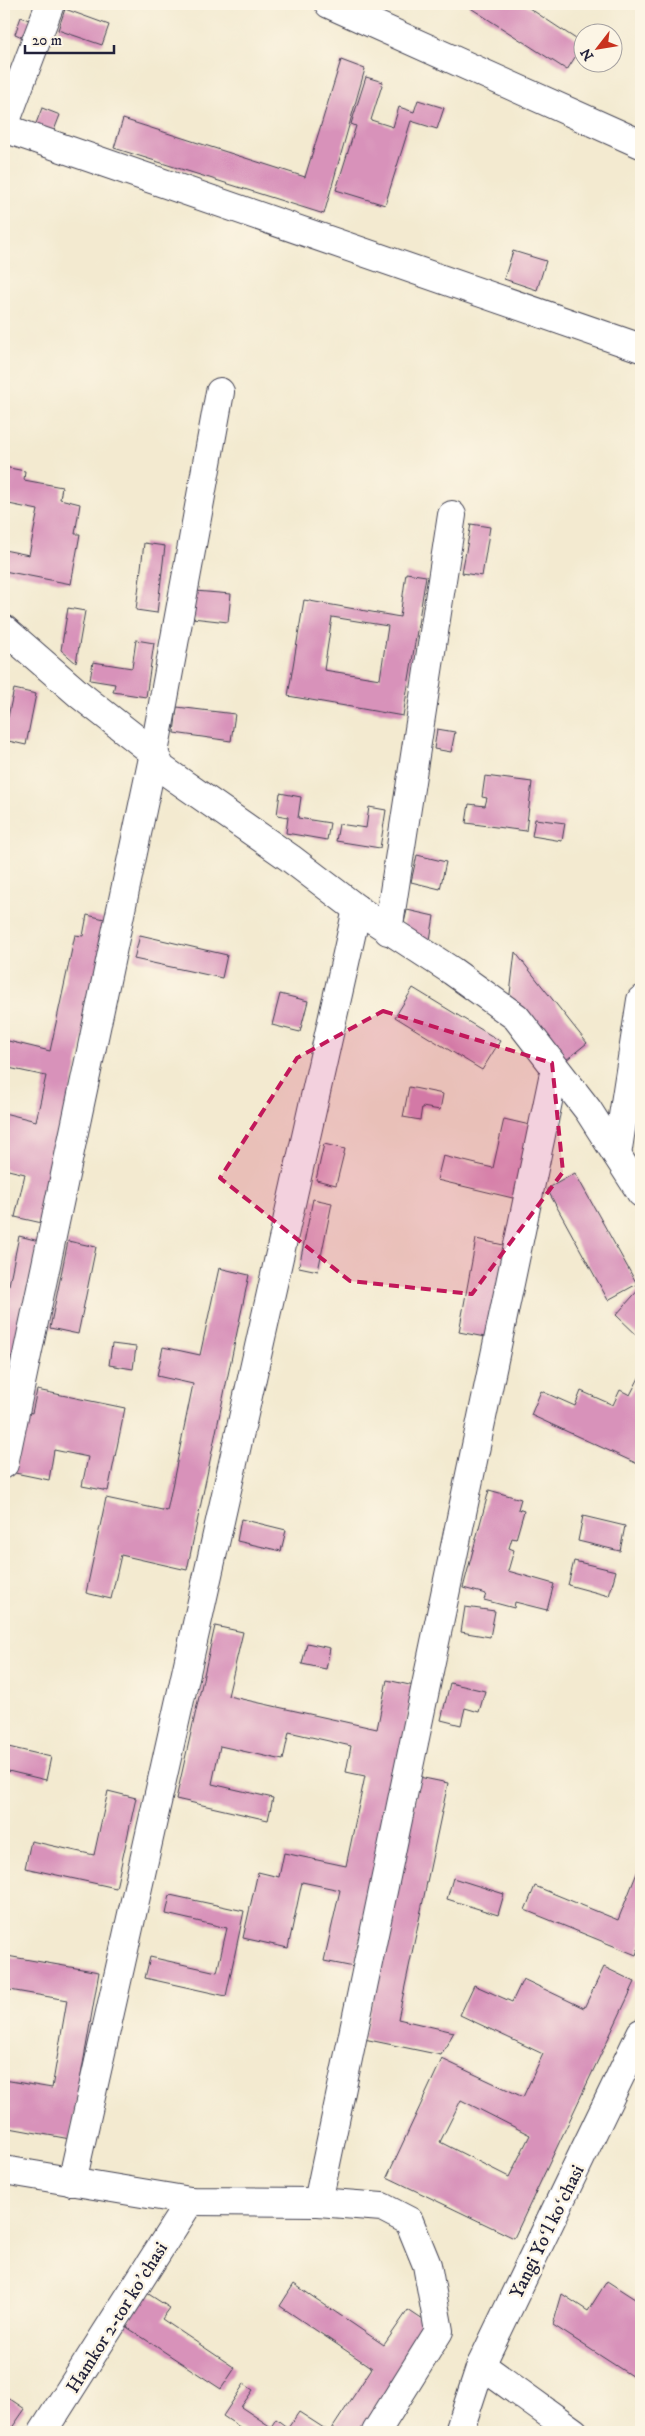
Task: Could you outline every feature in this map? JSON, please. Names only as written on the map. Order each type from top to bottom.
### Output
[{"type":"street","points":[[50,4],[4,127],[641,348]]},
{"type":"street","points":[[329,4],[641,144]]},
{"type":"street","points":[[4,1464],[154,753],[220,392]]},
{"type":"street","points":[[388,931],[452,515]]},
{"type":"street","points":[[4,629],[80,695],[154,753],[161,768],[290,858],[388,931],[452,971],[516,1017],[588,1110],[641,1193]]},
{"type":"street","points":[[72,2182],[357,909]]},
{"type":"street","points":[[617,1155],[641,1000]]},
{"type":"street","points":[[318,2202],[555,1068]]},
{"type":"street","name":"Yangi Yoʻl koʻchasi","points":[[459,2432],[481,2365],[641,2033]]},
{"type":"street","points":[[4,2170],[190,2201],[318,2202],[382,2207],[409,2221],[428,2265],[439,2331],[376,2432]]},
{"type":"street","name":"Hamkor 2-tor koʼchasi","points":[[43,2432],[190,2201]]},
{"type":"street","points":[[481,2365],[574,2432]]},
{"type":"highlighted area","points":[[383,1011],[552,1063],[563,1172],[472,1294],[350,1281],[220,1178],[297,1058]]},
{"type":"building","points":[[471,4],[523,4],[572,36],[572,62],[567,70],[469,7]]},
{"type":"building","points":[[65,9],[109,25],[102,45],[58,30]]},
{"type":"building","points":[[21,17],[34,22],[27,39],[15,34]]},
{"type":"building","points":[[341,60],[365,69],[324,214],[114,148],[123,119],[305,177]]},
{"type":"building","points":[[366,77],[383,82],[371,120],[393,127],[399,107],[414,112],[418,100],[444,108],[437,129],[411,121],[385,205],[336,190],[356,126],[351,124]]},
{"type":"building","points":[[42,108],[60,115],[53,133],[35,126]]},
{"type":"building","points":[[513,251],[546,261],[537,290],[504,279]]},
{"type":"building","points":[[4,467],[25,471],[24,480],[62,487],[60,499],[80,504],[75,534],[80,534],[71,584],[4,571],[4,550],[29,555],[38,510],[4,503]]},
{"type":"building","points":[[471,524],[490,527],[482,576],[462,573]]},
{"type":"building","points":[[144,543],[165,546],[157,613],[136,610]]},
{"type":"building","points":[[406,573],[426,576],[403,716],[288,696],[304,600],[400,617]],"holes":[[[332,617],[388,626],[380,679],[324,670]]]},
{"type":"building","points":[[195,591],[231,594],[228,622],[192,618]]},
{"type":"building","points":[[68,608],[85,611],[76,663],[61,650]]},
{"type":"building","points":[[136,640],[154,643],[146,697],[113,692],[115,684],[90,680],[93,662],[132,668]]},
{"type":"building","points":[[14,689],[36,694],[26,745],[4,740],[4,716],[8,717]]},
{"type":"building","points":[[177,707],[235,714],[231,741],[174,733]]},
{"type":"building","points":[[437,729],[455,732],[451,752],[434,749]]},
{"type":"building","points":[[485,776],[532,782],[526,831],[466,823],[469,804],[485,806],[487,798],[482,797]]},
{"type":"building","points":[[280,793],[301,797],[298,818],[330,823],[327,840],[286,833],[288,817],[277,815]]},
{"type":"building","points":[[369,807],[386,810],[380,848],[336,841],[339,824],[366,828]]},
{"type":"building","points":[[535,819],[565,823],[562,841],[532,836]]},
{"type":"building","points":[[417,855],[446,862],[440,889],[411,882]]},
{"type":"building","points":[[407,910],[434,916],[428,952],[401,936]]},
{"type":"building","points":[[87,915],[109,920],[42,1223],[15,1217],[25,1174],[4,1169],[4,1113],[36,1121],[46,1076],[4,1067],[4,1040],[50,1051],[75,935],[83,936]]},
{"type":"building","points":[[140,935],[227,955],[222,978],[134,959]]},
{"type":"building","points":[[515,952],[587,1043],[560,1065],[509,1002]]},
{"type":"building","points":[[413,988],[500,1041],[482,1070],[395,1017]]},
{"type":"building","points":[[280,994],[308,1001],[300,1032],[272,1025]]},
{"type":"building","points":[[409,1087],[443,1094],[440,1110],[422,1107],[420,1120],[403,1117]]},
{"type":"building","points":[[504,1119],[534,1126],[517,1199],[437,1180],[443,1156],[493,1168]]},
{"type":"building","points":[[324,1144],[345,1149],[336,1185],[316,1180]]},
{"type":"building","points":[[575,1173],[637,1284],[608,1300],[547,1189]]},
{"type":"building","points":[[313,1199],[332,1203],[318,1271],[299,1267]]},
{"type":"building","points":[[19,1236],[39,1241],[15,1357],[4,1355],[4,1284],[9,1285]]},
{"type":"building","points":[[476,1239],[508,1246],[490,1338],[459,1332]]},
{"type":"building","points":[[68,1241],[96,1247],[78,1334],[50,1328]]},
{"type":"building","points":[[219,1268],[249,1275],[187,1570],[121,1555],[111,1599],[86,1593],[106,1498],[167,1511],[193,1384],[157,1376],[163,1347],[200,1355]]},
{"type":"building","points":[[641,1287],[641,1339],[616,1315]]},
{"type":"building","points":[[112,1344],[136,1347],[133,1369],[109,1365]]},
{"type":"building","points":[[641,1374],[640,1465],[531,1415],[541,1391],[575,1406],[581,1391],[613,1405],[620,1390],[630,1395]]},
{"type":"building","points":[[37,1390],[125,1408],[108,1491],[82,1486],[88,1457],[54,1450],[49,1480],[15,1473],[28,1412],[32,1413]]},
{"type":"building","points":[[489,1490],[521,1499],[518,1509],[524,1511],[516,1539],[512,1538],[509,1548],[514,1550],[508,1571],[554,1584],[547,1610],[515,1602],[514,1608],[484,1600],[486,1594],[463,1588]]},
{"type":"building","points":[[583,1516],[625,1526],[620,1551],[578,1541]]},
{"type":"building","points":[[241,1519],[286,1530],[281,1551],[237,1541]]},
{"type":"building","points":[[574,1561],[616,1571],[609,1596],[568,1585]]},
{"type":"building","points":[[465,1607],[495,1611],[490,1637],[461,1632]]},
{"type":"building","points":[[215,1626],[243,1632],[228,1696],[377,1729],[387,1680],[414,1686],[354,1967],[324,1961],[340,1890],[302,1882],[288,1948],[243,1938],[258,1872],[279,1877],[284,1853],[346,1866],[365,1776],[346,1772],[351,1746],[289,1732],[283,1760],[220,1746],[212,1784],[273,1798],[268,1820],[176,1799]]},
{"type":"building","points":[[307,1643],[330,1648],[326,1669],[302,1664]]},
{"type":"building","points":[[450,1683],[485,1691],[479,1712],[465,1708],[461,1725],[441,1720]]},
{"type":"building","points":[[4,1746],[51,1757],[46,1780],[4,1770]]},
{"type":"building","points":[[419,1777],[448,1783],[398,2019],[454,2032],[441,2055],[364,2039]]},
{"type":"building","points":[[108,1791],[136,1798],[116,1888],[25,1868],[31,1841],[94,1855]]},
{"type":"building","points":[[641,1863],[641,1941],[636,1955],[525,1910],[535,1886],[618,1920]]},
{"type":"building","points":[[453,1878],[504,1894],[498,1915],[447,1899]]},
{"type":"building","points":[[170,1895],[244,1911],[226,1996],[145,1978],[150,1957],[217,1972],[227,1928],[166,1914]]},
{"type":"building","points":[[7,1956],[99,1972],[70,2139],[4,2127],[4,2080],[52,2088],[67,2000],[4,1989]]},
{"type":"building","points":[[604,1967],[635,1982],[514,2238],[387,2177],[442,2059],[523,2097],[543,2054],[460,2015],[474,1985],[512,2002],[523,1979],[584,2008]],"holes":[[[461,2100],[530,2135],[509,2177],[440,2142]]]},
{"type":"building","points":[[607,2281],[641,2303],[641,2382],[553,2325],[562,2294],[588,2311]]},
{"type":"building","points":[[294,2284],[384,2345],[408,2310],[435,2328],[365,2432],[330,2432],[372,2368],[280,2306]]},
{"type":"building","points":[[147,2293],[170,2308],[162,2319],[235,2368],[221,2389],[125,2326]]},
{"type":"building","points":[[244,2384],[253,2390],[241,2407],[271,2427],[276,2419],[288,2428],[299,2412],[330,2432],[247,2432],[223,2416]]},
{"type":"building","points":[[4,2395],[25,2409],[9,2432],[4,2432]]}]
